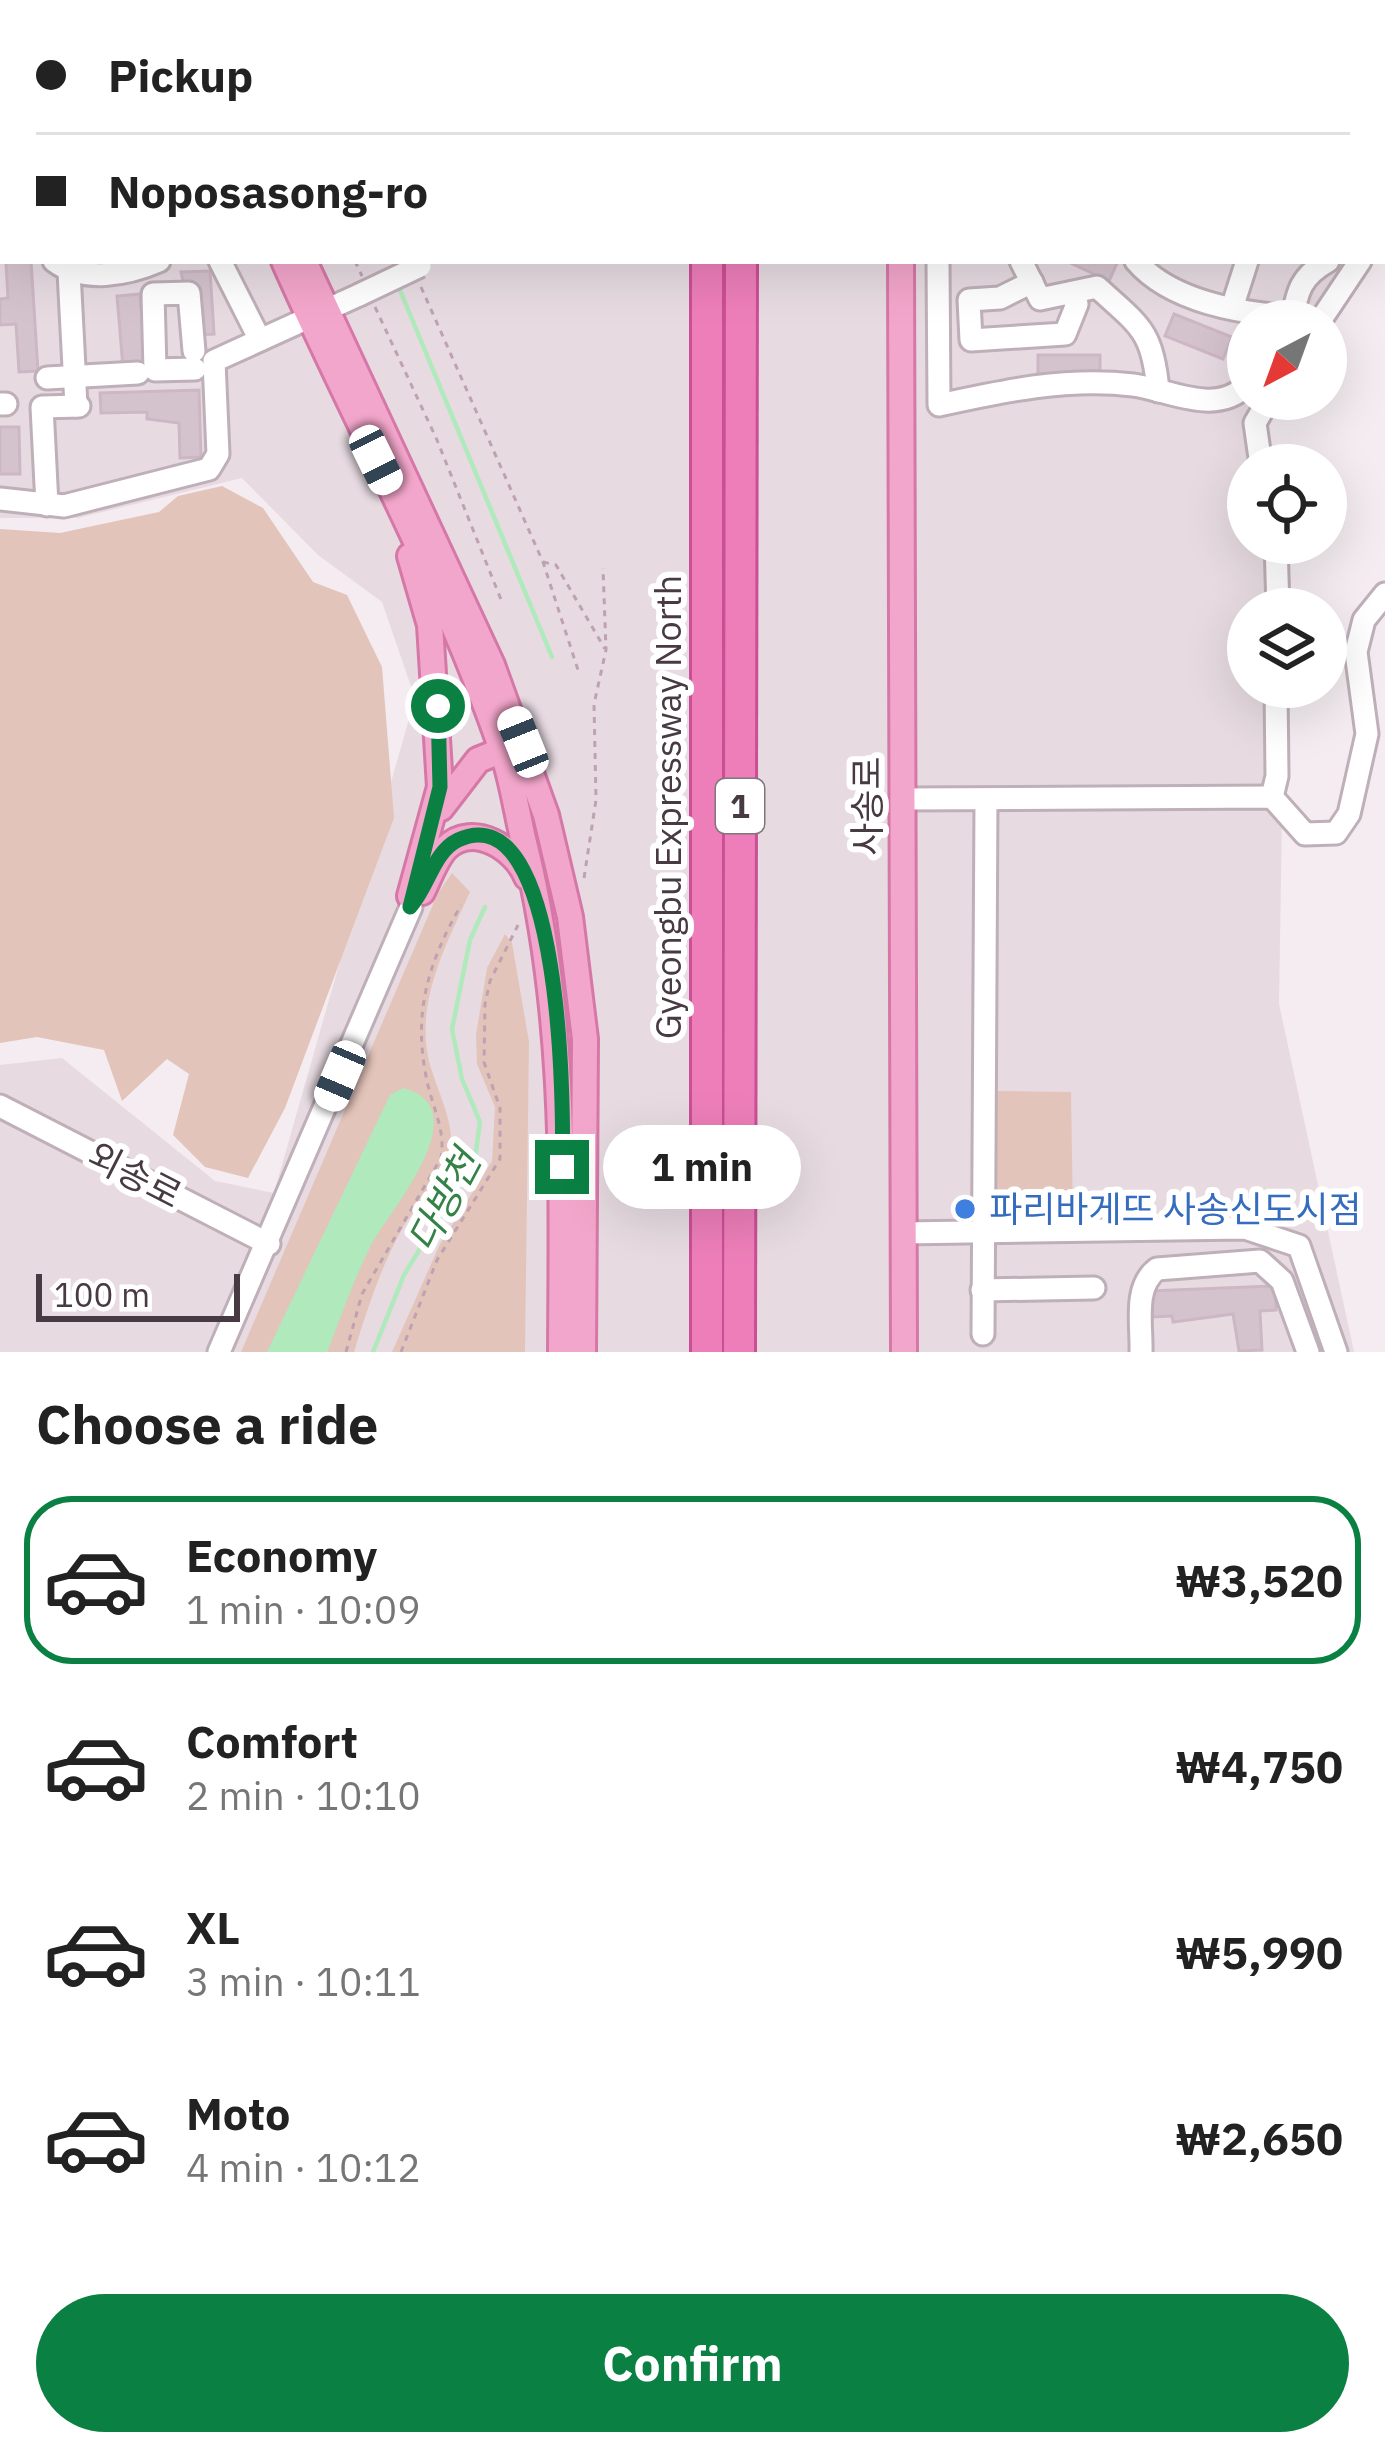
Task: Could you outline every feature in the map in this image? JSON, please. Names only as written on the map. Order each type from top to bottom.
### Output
[{"type":"highway","name":"Gyeongbu Expressway North","points":[[707,264],[707,1352]]},
{"type":"highway","name":"1","points":[[740,1352],[741,264]]},
{"type":"main road","points":[[286,264],[318,313],[515,754],[580,979],[585,1040],[583,1352]]},
{"type":"main road","points":[[305,264],[318,313],[391,490],[515,754],[530,921]]},
{"type":"main road","name":"사송로","points":[[901,264],[904,1352]]},
{"type":"main road","points":[[391,490],[430,625],[437,688],[440,787],[413,901]]},
{"type":"main road","points":[[413,901],[441,807],[478,760],[515,754]]},
{"type":"main road","points":[[413,901],[445,848],[477,836],[488,839],[523,867],[530,921],[558,1028],[564,1128],[561,1352]]},
{"type":"street","points":[[47,505],[42,407],[77,406],[61,267],[139,270],[152,264]]},
{"type":"street","points":[[222,264],[260,340]]},
{"type":"street","points":[[0,499],[64,506],[209,469],[218,454],[205,366],[367,295],[424,264]]},
{"type":"street","points":[[938,264],[938,405],[1028,385],[1132,385],[1196,401],[1227,397]]},
{"type":"street","points":[[1139,264],[1163,286],[1227,306]]},
{"type":"street","points":[[1235,300],[1246,264]]},
{"type":"street","points":[[1296,300],[1310,272],[1323,264]]},
{"type":"street","points":[[1334,300],[1358,264]]},
{"type":"street","points":[[1070,293],[1077,304],[1065,334],[971,340],[969,300],[1000,298],[1027,271],[1040,299],[1097,287],[1152,340],[1158,391]]},
{"type":"street","points":[[47,378],[138,373]]},
{"type":"street","points":[[903,799],[1272,797],[1305,834],[1336,833],[1345,823],[1367,734],[1356,652],[1364,620],[1385,594]]},
{"type":"street","points":[[1272,797],[1277,776],[1276,708]]},
{"type":"street","points":[[983,1334],[986,800]]},
{"type":"street","points":[[218,1352],[269,1244],[413,901]]},
{"type":"street","name":"외송로","points":[[0,1106],[269,1244]]},
{"type":"street","points":[[903,1234],[1245,1228],[1299,1246],[1336,1352]]},
{"type":"street","points":[[1142,1352],[1142,1286],[1157,1269],[1260,1262],[1282,1282],[1308,1352]]},
{"type":"street","points":[[982,1290],[1094,1288]]},
{"type":"path","points":[[356,264],[437,440],[502,602]]},
{"type":"path","points":[[424,294],[543,562],[579,673]]},
{"type":"path","points":[[543,562],[556,565],[606,650]]},
{"type":"path","points":[[584,878],[596,800],[594,704],[606,650],[603,568]]},
{"type":"path","points":[[346,1352],[362,1294],[441,1158],[444,1137],[426,1078],[420,1028],[434,952],[461,905]]},
{"type":"path","points":[[400,1352],[437,1260],[500,1159],[500,1108],[484,1062],[485,1004],[530,921]]},
{"type":"shaded area","points":[[0,264],[1372,264],[1343,300],[1227,300],[1227,420],[1261,420],[1262,444],[1227,444],[1227,564],[1271,564],[1272,588],[1227,588],[1227,708],[1278,708],[1282,816],[1279,1004],[1354,1352],[0,1352],[0,1065],[62,1058],[215,1181],[274,1193],[415,698],[382,602],[318,555],[242,478],[78,518],[0,518]]},
{"type":"shaded area","points":[[222,486],[263,508],[313,582],[347,595],[382,667],[394,818],[285,1108],[248,1178],[205,1167],[173,1135],[189,1074],[167,1059],[122,1101],[104,1050],[37,1037],[0,1043],[0,529],[60,533],[159,512],[178,496]]},
{"type":"shaded area","points":[[452,873],[470,892],[435,974],[426,1017],[429,1061],[451,1132],[445,1167],[393,1245],[354,1352],[241,1352],[438,893]]},
{"type":"shaded area","points":[[505,934],[512,943],[529,1042],[525,1352],[392,1352],[440,1244],[492,1161],[495,1107],[477,1064],[476,1035],[487,968]]},
{"type":"shaded area","points":[[403,1088],[425,1099],[433,1117],[431,1139],[408,1188],[370,1247],[327,1352],[267,1352],[390,1095]]},
{"type":"shaded area","points":[[997,1091],[1071,1092],[1073,1218],[1005,1219],[997,1208]]},
{"type":"building","points":[[6,264],[31,264],[38,371],[19,372],[16,324],[0,325],[0,299],[8,298]]},
{"type":"building","points":[[1072,264],[1117,264],[1109,281]]},
{"type":"building","points":[[210,271],[214,334],[195,335],[181,272]]},
{"type":"building","points":[[140,294],[145,365],[123,367],[117,296]]},
{"type":"building","points":[[1174,314],[1227,335],[1227,349],[1223,359],[1165,336]]},
{"type":"building","points":[[1038,355],[1100,355],[1100,380],[1038,379]]},
{"type":"building","points":[[199,390],[201,457],[180,458],[179,423],[147,419],[147,412],[101,413],[100,393]]},
{"type":"building","points":[[0,427],[19,427],[20,474],[0,474]]},
{"type":"building","points":[[1275,1286],[1276,1310],[1260,1311],[1262,1350],[1239,1351],[1233,1314],[1173,1322],[1172,1316],[1152,1317],[1151,1291]]},
{"type":"waterway","points":[[397,283],[552,657]]},
{"type":"waterway","name":"다방천","points":[[373,1352],[404,1275],[475,1158],[480,1122],[462,1079],[452,1029],[470,940],[485,907]]},
{"type":"place","name":"파리바게뜨 사송신도시점","points":[[965,1209]]},
{"type":"route","points":[[438,706],[440,787],[410,907],[445,848],[462,838],[488,839],[523,867],[546,930],[558,1028],[562,1167]]}]
